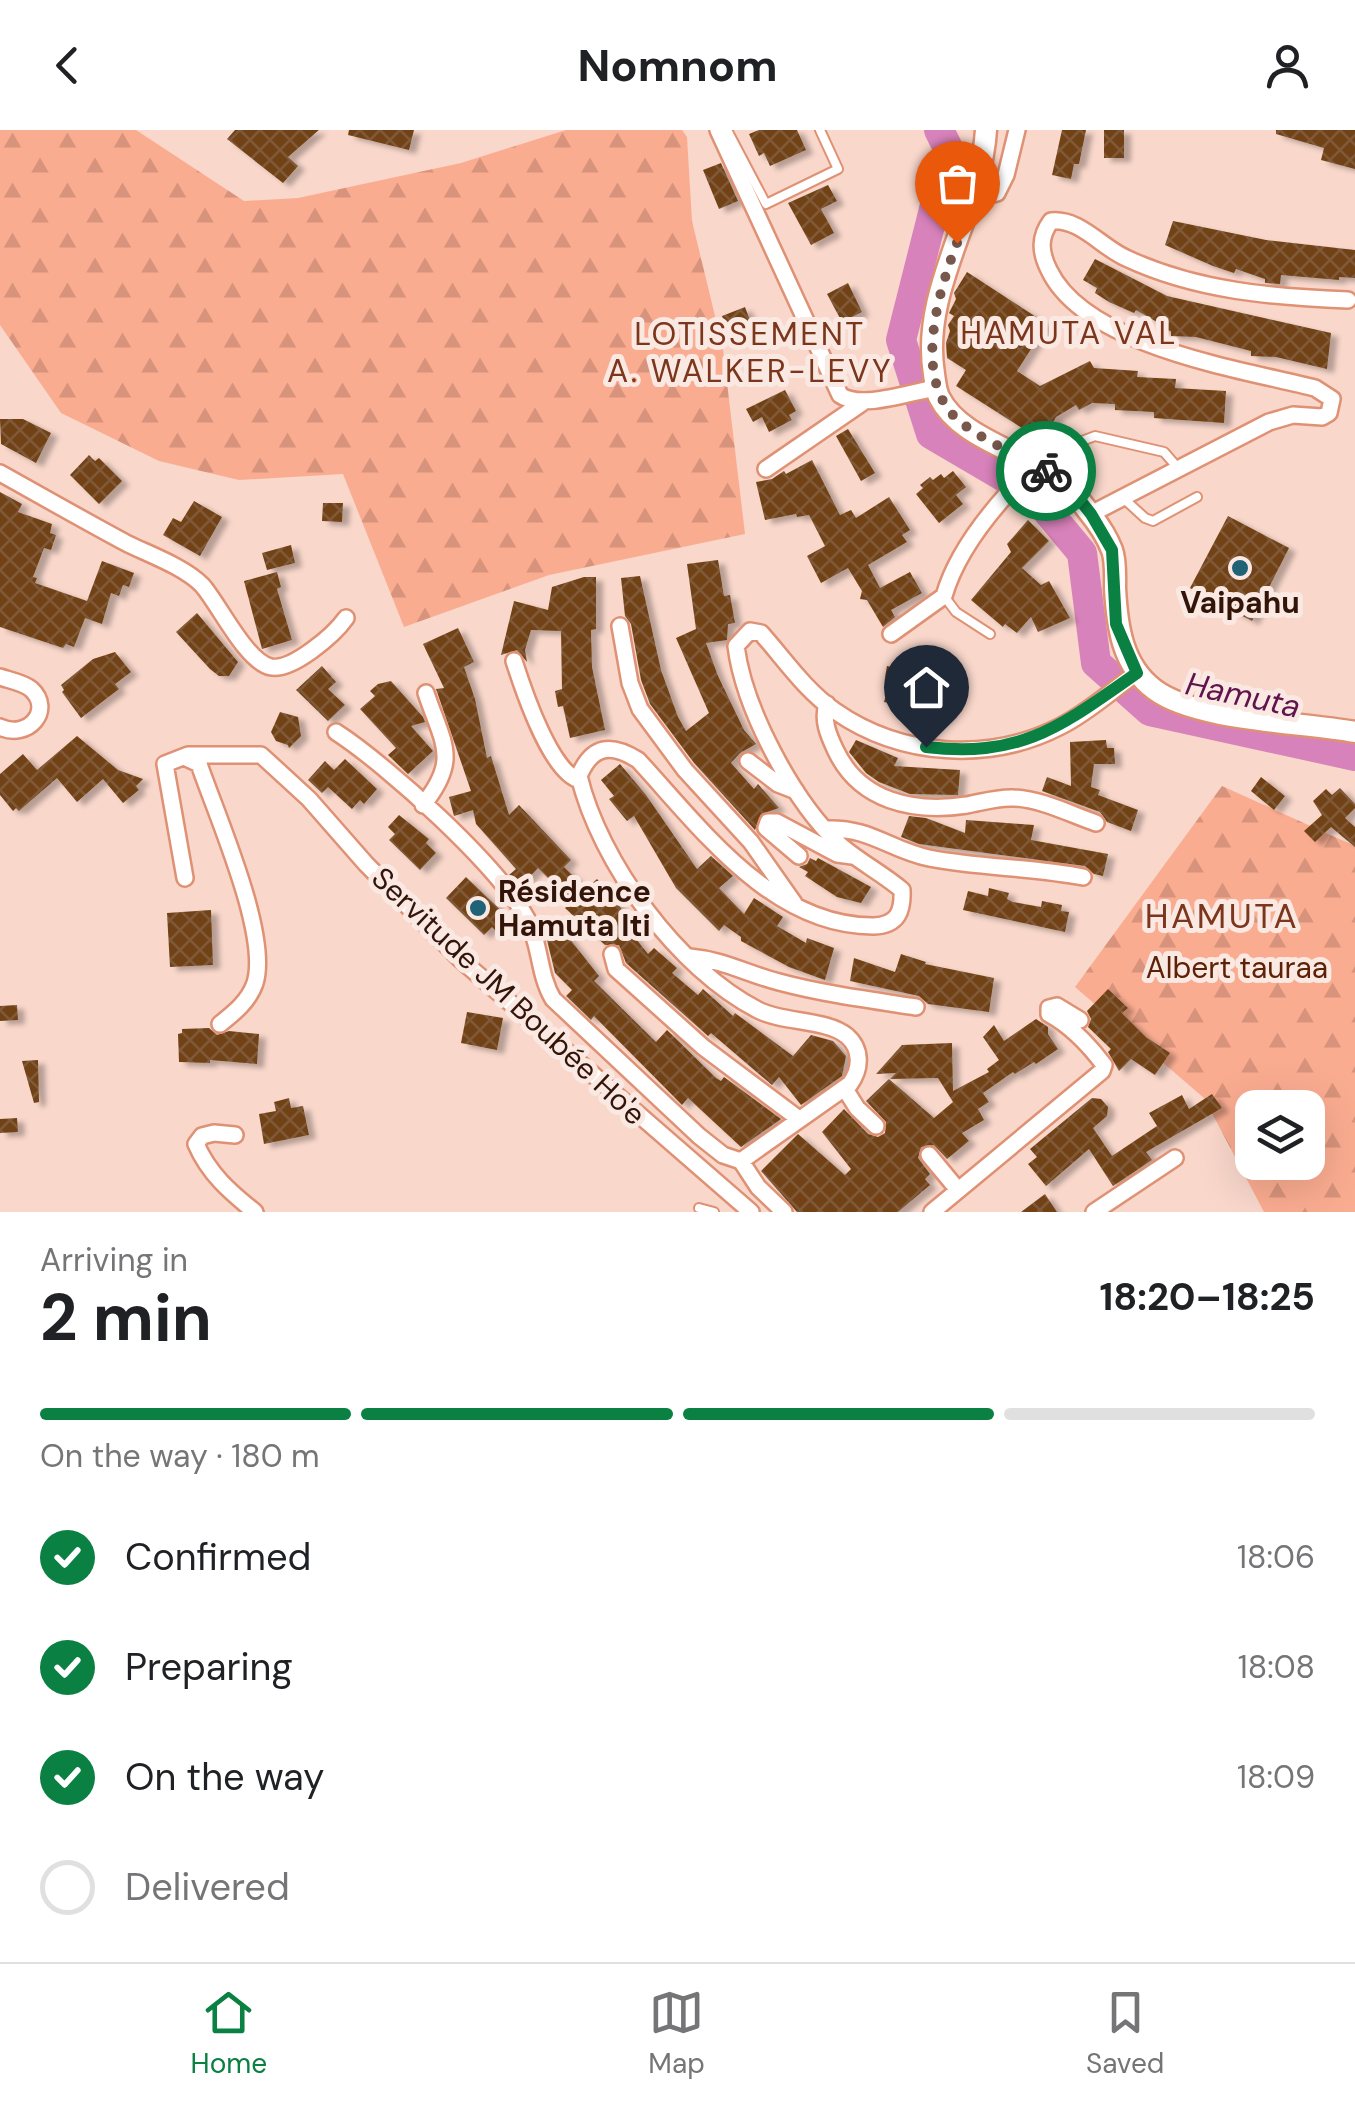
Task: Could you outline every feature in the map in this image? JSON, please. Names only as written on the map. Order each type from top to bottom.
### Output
[{"type":"main road","points":[[986,130],[972,199],[944,279],[936,318],[931,388],[958,420],[1072,490],[1091,514],[1112,550],[1116,624],[1133,676],[1174,702],[1355,732]]},
{"type":"street","points":[[718,130],[840,395],[850,402],[862,403],[931,388]]},
{"type":"street","points":[[972,199],[997,193],[1017,130]]},
{"type":"street","points":[[1091,514],[1270,422],[1293,416],[1322,417],[1329,413],[1332,399],[1315,388],[1149,344],[1081,311],[1046,265],[1042,232],[1051,220],[1064,220],[1124,258],[1198,283],[1273,296],[1348,300]]},
{"type":"street","points":[[766,469],[862,403]]},
{"type":"street","points":[[890,634],[944,596],[950,577],[1010,490],[1036,469]]},
{"type":"street","points":[[0,473],[200,583],[261,663],[272,668],[284,665],[334,634],[346,618]]},
{"type":"street","points":[[620,626],[630,683],[640,709],[685,770],[751,842],[794,903]]},
{"type":"street","points":[[740,1160],[845,1088],[858,1074],[859,1062],[850,1038],[838,1030],[762,1012],[716,983],[690,957],[633,893],[613,862],[584,800],[580,780],[585,762],[594,753],[609,748],[623,751],[638,760],[738,868],[761,886],[847,923],[888,924],[899,917],[902,890],[854,856],[796,791],[747,690],[736,646],[742,638],[750,631],[761,634],[807,687],[859,725],[926,747],[960,751],[995,749],[1061,726],[1133,676]]},
{"type":"street","points":[[514,661],[554,762],[570,778],[580,780]]},
{"type":"street","points":[[0,678],[37,692],[39,714],[27,733],[0,727]]},
{"type":"street","points":[[423,805],[446,768],[446,752],[426,693]]},
{"type":"street","points":[[827,704],[827,732],[839,758],[868,790],[889,801],[918,808],[1014,798],[1096,822]]},
{"type":"street","points":[[336,732],[359,747],[423,805],[488,868],[518,904],[529,922],[545,986],[553,999],[699,1136],[723,1156],[740,1160],[758,1187],[784,1212]]},
{"type":"street","name":"Servitude JM Boubée Ho'e","points":[[185,878],[166,764],[184,757],[260,755],[294,785],[460,959],[751,1212]]},
{"type":"street","points":[[184,757],[199,764],[255,928],[256,981],[249,997],[220,1024]]},
{"type":"street","points":[[748,761],[778,784],[796,791]]},
{"type":"street","points":[[799,856],[766,828],[768,822],[777,822],[838,854],[854,856]]},
{"type":"street","points":[[826,829],[858,830],[927,858],[1084,877]]},
{"type":"street","points":[[612,954],[616,969],[704,1048],[768,1100],[799,1119]]},
{"type":"street","points":[[690,957],[718,959],[810,990],[916,1007]]},
{"type":"street","points":[[932,1212],[1102,1071],[1104,1065],[1097,1049],[1049,1014],[1049,1008],[1057,1006],[1080,1020]]},
{"type":"street","points":[[845,1088],[857,1108],[876,1126]]},
{"type":"street","points":[[235,1135],[214,1132],[202,1136],[196,1144],[205,1165],[224,1187],[255,1212]]},
{"type":"street","points":[[928,1156],[958,1190]]},
{"type":"street","points":[[1094,1212],[1174,1158]]},
{"type":"lane","points":[[727,130],[766,204],[838,169],[820,130]]},
{"type":"lane","points":[[1036,469],[1094,436],[1164,452],[1178,468]]},
{"type":"lane","points":[[1122,497],[1144,518],[1153,520],[1197,496]]},
{"type":"lane","points":[[944,596],[956,612],[990,634]]},
{"type":"lane","points":[[699,1208],[714,1212]]},
{"type":"green space","points":[[0,130],[136,130],[244,201],[298,198],[461,163],[566,130],[682,130],[687,137],[692,221],[723,349],[745,534],[549,575],[404,627],[343,474],[239,480],[159,461],[61,413],[0,325]]},
{"type":"green space","name":"Albert tauraa","points":[[1222,786],[1355,846],[1355,1212],[1264,1212],[1247,1180],[1325,1180],[1325,1090],[1235,1090],[1235,1157],[1204,1098],[1075,987]]},
{"type":"building","points":[[235,130],[319,130],[288,157],[298,166],[283,183],[227,139]]},
{"type":"building","points":[[349,130],[414,130],[409,150],[348,135]]},
{"type":"building","points":[[759,130],[797,130],[806,150],[770,166],[764,153],[759,156],[749,134]]},
{"type":"building","points":[[1062,130],[1086,130],[1079,164],[1074,164],[1071,179],[1052,175]]},
{"type":"building","points":[[1104,130],[1124,130],[1124,158],[1104,158]]},
{"type":"building","points":[[1276,130],[1355,130],[1355,169],[1321,160],[1324,148],[1276,134]]},
{"type":"building","points":[[721,163],[738,201],[719,209],[703,170]]},
{"type":"building","points":[[828,185],[837,201],[821,209],[834,233],[811,245],[788,203]]},
{"type":"building","points":[[1173,221],[1266,240],[1355,250],[1355,278],[1281,275],[1280,284],[1265,283],[1265,279],[1213,266],[1165,245]]},
{"type":"building","points":[[1095,259],[1167,296],[1331,333],[1327,369],[1276,357],[1251,356],[1251,351],[1196,337],[1171,336],[1171,331],[1156,328],[1157,322],[1136,310],[1134,313],[1095,293],[1097,288],[1083,280]]},
{"type":"building","points":[[967,272],[1047,324],[1017,371],[1040,386],[1090,361],[1094,368],[1138,371],[1137,377],[1176,379],[1175,388],[1226,391],[1224,423],[1154,418],[1154,412],[1115,410],[1115,404],[1092,403],[1079,410],[1076,405],[1056,417],[1048,431],[1042,427],[1036,437],[956,386],[966,370],[947,358],[946,343],[948,325],[954,316],[949,313],[956,299],[954,293]]},
{"type":"building","points":[[848,283],[862,312],[842,322],[827,294]]},
{"type":"building","points":[[745,307],[755,334],[736,341],[733,334],[729,336],[722,316]]},
{"type":"building","points":[[785,390],[796,411],[789,415],[792,420],[769,432],[762,417],[753,422],[746,409]]},
{"type":"building","points":[[0,419],[23,419],[51,433],[36,463],[1,444]]},
{"type":"building","points":[[848,429],[875,473],[861,481],[836,436]]},
{"type":"building","points":[[89,455],[95,461],[99,458],[122,481],[99,504],[70,475]]},
{"type":"building","points":[[812,460],[840,515],[851,510],[856,518],[889,497],[910,530],[902,535],[907,542],[868,565],[880,588],[910,572],[922,593],[891,610],[895,617],[883,627],[867,600],[860,599],[862,591],[848,568],[821,583],[807,556],[825,546],[809,515],[765,520],[756,482],[772,479],[784,471],[786,474]]},
{"type":"building","points":[[953,471],[966,487],[956,495],[963,504],[939,523],[916,494],[930,477],[933,480],[941,474],[944,478]]},
{"type":"building","points":[[0,492],[22,504],[18,512],[52,524],[50,533],[56,535],[51,550],[44,548],[33,577],[37,578],[35,583],[87,601],[102,561],[134,573],[129,587],[123,585],[119,596],[111,593],[102,624],[85,618],[74,647],[66,644],[63,648],[0,627]]},
{"type":"building","points":[[194,501],[222,517],[200,556],[163,535],[173,518],[181,522]]},
{"type":"building","points":[[323,503],[343,503],[342,522],[322,521]]},
{"type":"building","name":"Vaipahu","points":[[1228,516],[1289,548],[1252,621],[1190,588]]},
{"type":"building","points":[[1028,520],[1049,541],[1022,568],[1041,585],[1049,581],[1070,618],[1038,632],[1031,617],[1017,633],[1005,624],[1003,627],[971,600],[1011,552],[1007,544]]},
{"type":"building","points":[[291,545],[295,563],[267,570],[262,553]]},
{"type":"building","points":[[718,560],[724,596],[730,595],[735,623],[728,624],[727,640],[706,643],[744,730],[756,744],[731,763],[754,789],[758,784],[779,808],[761,814],[755,830],[694,763],[650,704],[641,680],[631,624],[625,616],[621,578],[640,576],[661,670],[686,731],[709,713],[676,638],[696,629],[687,564]]},
{"type":"building","points":[[277,572],[281,587],[277,589],[292,640],[262,649],[244,581]]},
{"type":"building","points":[[596,577],[592,667],[605,730],[570,738],[563,706],[558,707],[555,691],[562,689],[561,631],[531,630],[525,650],[527,662],[517,650],[501,655],[514,601],[548,610],[552,587]]},
{"type":"building","points":[[197,613],[238,662],[229,676],[219,676],[210,669],[176,632]]},
{"type":"building","points":[[458,628],[474,662],[464,667],[487,758],[491,756],[509,815],[519,805],[571,860],[564,867],[586,889],[597,879],[630,919],[624,924],[648,954],[654,948],[677,968],[672,973],[698,995],[703,989],[733,1016],[735,1013],[793,1056],[811,1035],[833,1041],[846,1056],[842,1076],[801,1105],[779,1077],[772,1085],[711,1033],[708,1036],[626,963],[619,945],[605,945],[565,908],[572,902],[538,868],[520,887],[509,875],[516,869],[476,824],[473,810],[454,816],[449,797],[471,791],[436,689],[444,688],[423,644]]},
{"type":"building","points":[[115,652],[131,672],[115,684],[119,689],[81,718],[61,685],[93,659]]},
{"type":"building","points":[[322,666],[336,682],[328,689],[345,705],[328,721],[296,690]]},
{"type":"building","points":[[887,666],[924,674],[922,682],[953,691],[945,718],[884,702],[890,680],[885,677]]},
{"type":"building","points":[[391,681],[423,717],[425,722],[411,726],[433,751],[408,774],[388,755],[396,748],[360,709],[375,696],[370,691]]},
{"type":"building","points":[[280,712],[298,717],[301,736],[289,748],[276,741],[271,732]]},
{"type":"building","points":[[77,736],[118,770],[143,779],[136,786],[139,790],[123,803],[103,779],[77,802],[57,778],[19,811],[13,811],[0,795],[0,774],[23,754],[37,770]]},
{"type":"building","points":[[856,740],[898,758],[894,766],[960,770],[958,795],[910,794],[879,782],[849,752]]},
{"type":"building","points":[[1106,740],[1107,748],[1114,748],[1115,764],[1094,764],[1091,787],[1100,790],[1098,795],[1138,810],[1131,831],[1107,822],[1100,812],[1042,791],[1047,777],[1071,786],[1070,742]]},
{"type":"building","points":[[345,759],[377,789],[364,804],[360,800],[352,809],[328,787],[322,793],[308,780],[325,761],[334,770]]},
{"type":"building","points":[[620,764],[697,869],[711,856],[733,876],[719,888],[744,914],[754,898],[783,917],[777,926],[806,943],[807,938],[834,948],[825,980],[789,967],[741,941],[724,925],[719,931],[676,888],[634,816],[627,821],[609,799],[614,796],[601,780]]},
{"type":"building","points":[[1261,777],[1285,796],[1274,810],[1251,791]]},
{"type":"building","points":[[1340,788],[1355,804],[1345,818],[1355,827],[1355,847],[1331,827],[1315,842],[1304,831],[1322,815],[1313,801],[1326,789],[1332,795]]},
{"type":"building","points":[[399,815],[429,839],[426,843],[436,853],[420,870],[389,840],[395,834],[388,827]]},
{"type":"building","points":[[909,816],[926,818],[965,833],[966,820],[1034,825],[1031,840],[1108,854],[1103,876],[1085,866],[919,844],[901,837]]},
{"type":"building","points":[[810,858],[818,858],[871,887],[861,903],[837,897],[805,876],[808,872],[799,867]]},
{"type":"building","name":"Résidence Hamuta Iti","points":[[466,877],[510,919],[497,932],[492,927],[484,935],[446,898]]},
{"type":"building","points":[[989,888],[1009,893],[1007,899],[1013,902],[1041,907],[1042,901],[1062,905],[1061,911],[1069,912],[1065,932],[963,910],[968,891],[988,896]]},
{"type":"building","points":[[211,910],[213,965],[170,967],[167,913]]},
{"type":"building","points":[[558,924],[599,976],[594,981],[656,1042],[667,1030],[716,1078],[721,1081],[724,1077],[781,1119],[741,1147],[688,1098],[682,1105],[594,1016],[591,1020],[566,996],[572,990],[555,973],[546,936]]},
{"type":"building","points":[[901,954],[925,964],[994,978],[989,1012],[928,1004],[919,996],[850,981],[854,958],[895,972]]},
{"type":"building","points":[[1108,989],[1128,1008],[1122,1013],[1146,1037],[1170,1053],[1155,1075],[1131,1059],[1119,1071],[1108,1052],[1111,1049],[1088,1027],[1091,1019],[1087,1011]]},
{"type":"building","points":[[17,1005],[18,1020],[0,1021],[0,1006]]},
{"type":"building","points":[[467,1012],[503,1018],[497,1050],[461,1043]]},
{"type":"building","points":[[1036,1019],[1048,1027],[1058,1049],[983,1093],[989,1102],[978,1109],[984,1120],[962,1133],[969,1141],[947,1159],[934,1145],[921,1147],[918,1158],[930,1174],[925,1179],[930,1185],[898,1212],[797,1212],[761,1171],[798,1134],[845,1175],[851,1169],[822,1132],[844,1109],[868,1134],[878,1137],[885,1133],[886,1122],[866,1101],[889,1079],[934,1118],[953,1102],[938,1078],[890,1079],[896,1073],[876,1074],[902,1045],[952,1043],[953,1091],[989,1072],[987,1069],[999,1060],[983,1037],[994,1025],[1004,1041]]},
{"type":"building","points":[[209,1028],[217,1035],[229,1031],[259,1034],[257,1064],[179,1062],[178,1034],[182,1029]]},
{"type":"building","points":[[38,1060],[39,1102],[34,1103],[22,1061]]},
{"type":"building","points":[[1212,1094],[1222,1108],[1146,1152],[1152,1160],[1113,1186],[1089,1149],[1046,1186],[1028,1164],[1037,1157],[1030,1149],[1092,1098],[1101,1099],[1108,1107],[1107,1116],[1093,1128],[1112,1156],[1157,1126],[1149,1113],[1182,1095],[1189,1109]]},
{"type":"building","points":[[289,1098],[291,1108],[303,1106],[309,1135],[264,1144],[259,1114],[276,1111],[274,1102]]},
{"type":"building","points":[[17,1118],[18,1132],[0,1133],[0,1119]]},
{"type":"building","points":[[1045,1194],[1057,1212],[1021,1212]]},
{"type":"waterway","name":"Hamuta","points":[[939,130],[949,150],[901,340],[931,434],[1033,494],[1082,553],[1096,663],[1150,711],[1355,756]]},
{"type":"way so far","points":[[957,243],[936,318],[933,368],[938,396],[958,420],[1046,471]]},
{"type":"place","name":"Vaipahu","points":[[1240,568]]},
{"type":"place","name":"Résidence Hamuta Iti","points":[[478,908]]},
{"type":"district","name":"HAMUTA VAL","points":[[1069,333]]},
{"type":"district","name":"LOTISSEMENT A. WALKER-LEVY","points":[[750,352]]},
{"type":"district","name":"HAMUTA","points":[[1222,916]]},
{"type":"route","points":[[926,747],[960,751],[995,749],[1030,739],[1061,726],[1137,673],[1116,624],[1112,550],[1072,490],[1046,471]]}]
